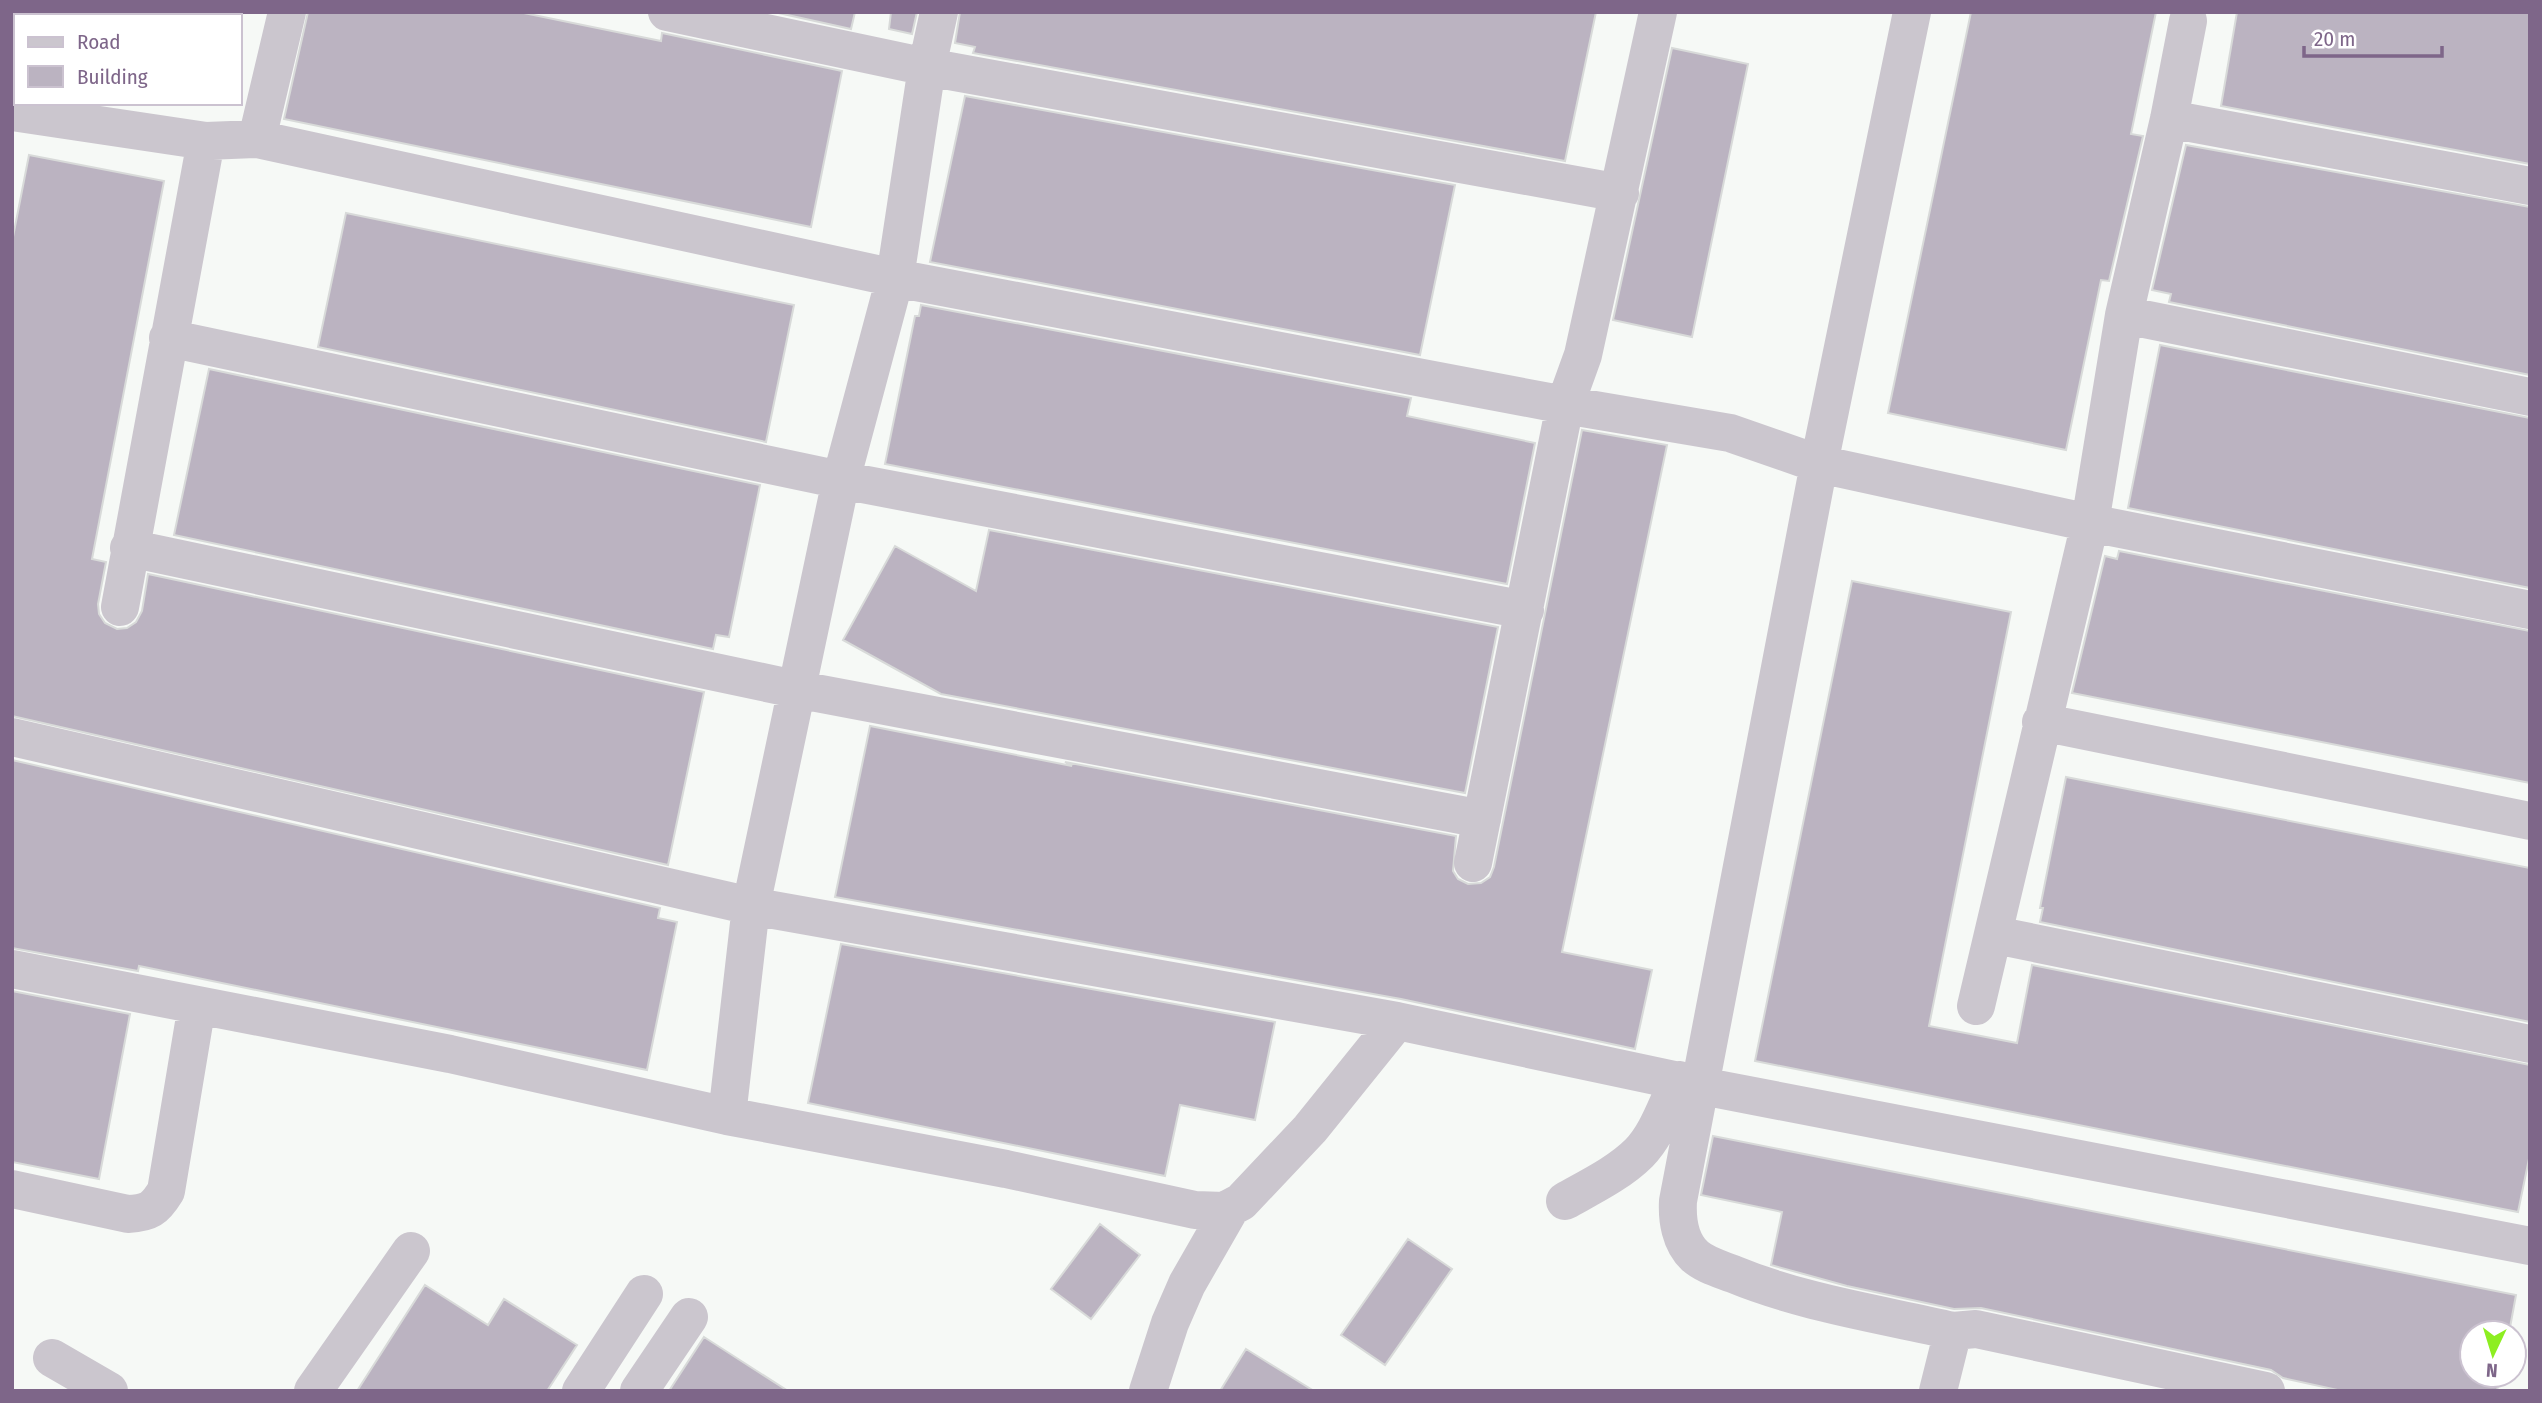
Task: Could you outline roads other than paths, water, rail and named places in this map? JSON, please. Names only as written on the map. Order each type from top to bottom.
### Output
[{"type":"street","points":[[257,139],[287,12]]},
{"type":"street","points":[[667,12],[927,67],[1620,193]]},
{"type":"street","points":[[727,1116],[751,906],[841,480],[895,278],[927,67],[939,12]]},
{"type":"street","points":[[1473,863],[1565,405],[1583,355],[1658,12]]},
{"type":"street","points":[[1912,12],[1690,1083],[1677,1218],[1684,1241],[1693,1255],[1706,1264],[1768,1289],[1952,1331],[1976,1329],[2266,1391]]},
{"type":"street","points":[[1976,1006],[1995,935],[2041,722],[2090,523],[2124,314],[2169,119],[2188,21]]},
{"type":"street","points":[[12,113],[206,141],[257,139],[895,278],[1565,405],[1730,433],[1819,464],[2090,523],[2530,610]]},
{"type":"street","points":[[2169,119],[2530,186]]},
{"type":"street","points":[[120,607],[206,141]]},
{"type":"street","points":[[2124,314],[2530,397]]},
{"type":"street","points":[[168,338],[841,480],[1525,610]]},
{"type":"street","points":[[129,548],[795,689],[1482,819]]},
{"type":"street","points":[[2041,722],[2530,821]]},
{"type":"street","points":[[12,737],[751,906],[1397,1021],[1690,1083],[2530,1247]]},
{"type":"street","points":[[1995,935],[2530,1044]]},
{"type":"street","points":[[12,970],[450,1054],[727,1116],[1006,1169],[1195,1210],[1230,1209]]},
{"type":"street","points":[[12,1189],[128,1214],[145,1214],[156,1208],[166,1191],[197,1005]]},
{"type":"street","points":[[1149,1391],[1170,1323],[1187,1284],[1230,1209],[1241,1202],[1310,1129],[1397,1021]]},
{"type":"street","points":[[1565,1201],[1608,1176],[1640,1152],[1690,1083]]},
{"type":"street","points":[[313,1391],[411,1251]]},
{"type":"street","points":[[580,1391],[644,1294]]},
{"type":"street","points":[[639,1391],[689,1317]]},
{"type":"street","points":[[623,1326],[662,1355]]},
{"type":"street","points":[[1938,1391],[1952,1331]]},
{"type":"street","points":[[52,1358],[109,1391]]}]
